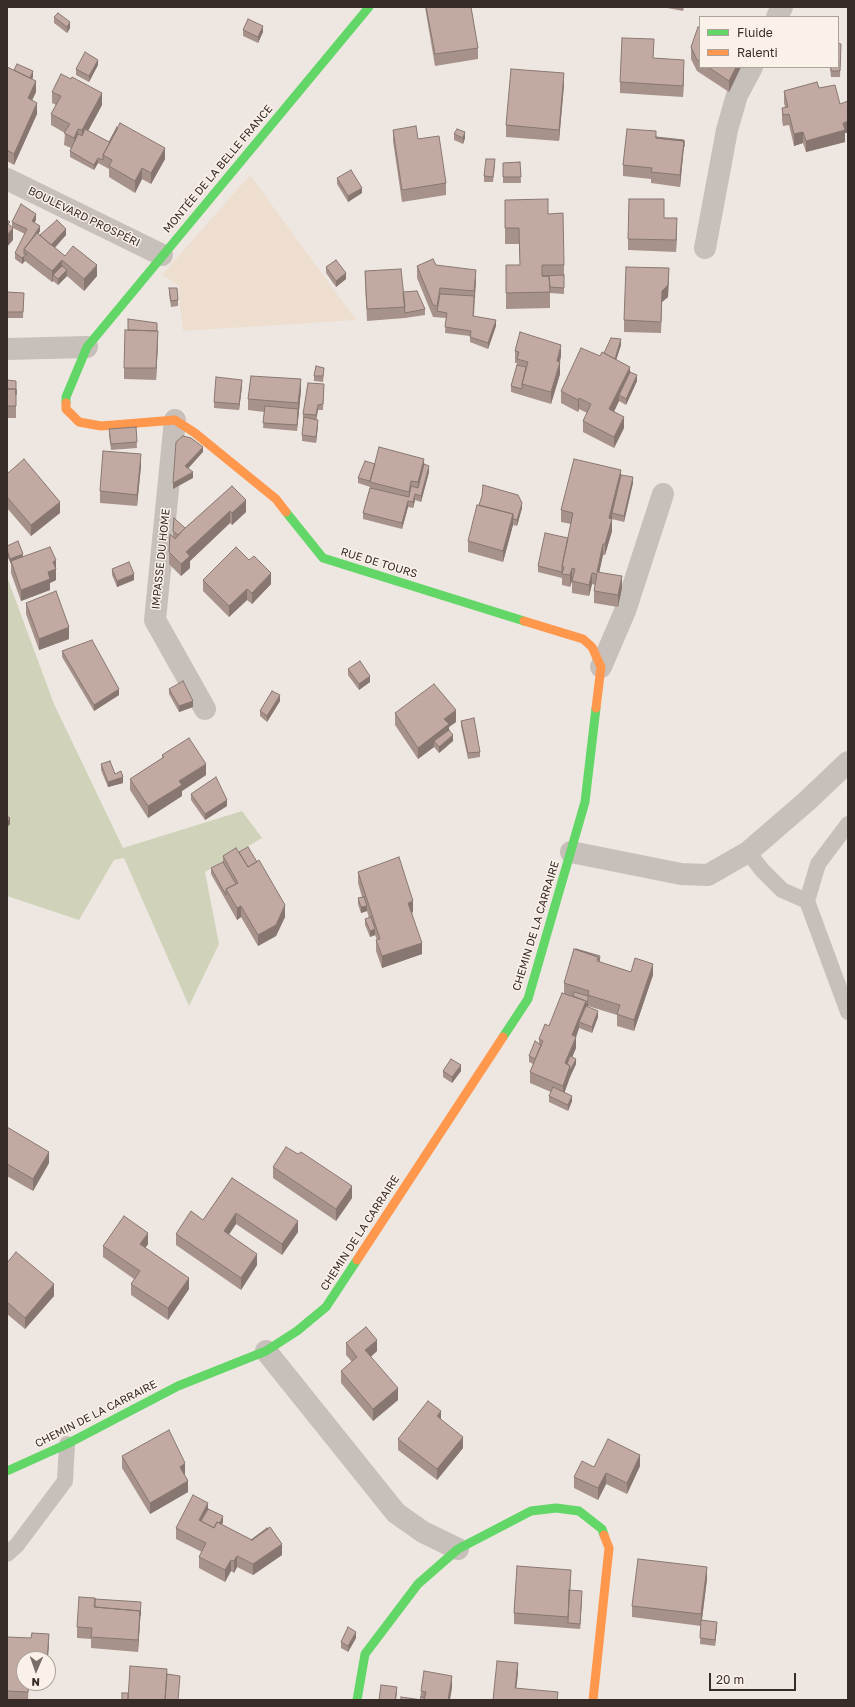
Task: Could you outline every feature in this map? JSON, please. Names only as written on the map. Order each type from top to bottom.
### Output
[{"type":"street","name":"MONTÉE DE LA BELLE FRANCE","points":[[87,347],[369,7]]},
{"type":"street","points":[[778,16],[782,7]]},
{"type":"street","points":[[704,248],[727,130],[737,95],[751,68]]},
{"type":"street","name":"BOULEVARD PROSPÉRI","points":[[7,179],[162,255]]},
{"type":"street","points":[[7,349],[87,347],[66,397],[66,409],[79,422],[101,426],[175,420]]},
{"type":"street","name":"RUE DE TOURS","points":[[175,420],[195,433],[276,499],[323,558],[583,639],[592,647],[601,667]]},
{"type":"street","name":"IMPASSE DU HOME","points":[[175,420],[155,620],[205,709]]},
{"type":"street","points":[[663,494],[625,611],[601,667],[585,802],[571,852],[681,874],[708,874],[748,852],[807,801],[848,762]]},
{"type":"street","name":"CHEMIN DE LA CARRAIRE","points":[[7,1471],[67,1444],[178,1386],[266,1351],[297,1331],[326,1307],[528,998],[571,852]]},
{"type":"street","points":[[266,1351],[396,1513],[423,1532],[458,1549]]},
{"type":"street","points":[[357,1700],[365,1654],[418,1584],[458,1549],[531,1511],[556,1508],[579,1511],[602,1529],[609,1548],[593,1700]]},
{"type":"lane","points":[[848,824],[818,864],[807,901],[848,1012]]},
{"type":"lane","points":[[748,852],[762,870],[782,890],[807,901]]},
{"type":"lane","points":[[7,1554],[17,1544],[65,1480],[67,1444]]},
{"type":"green space","points":[[7,577],[54,704],[123,848],[242,811],[262,838],[205,872],[219,944],[189,1006],[124,858],[114,860],[79,920],[7,896]]},
{"type":"shaded area","points":[[250,175],[356,320],[183,331],[178,285],[162,275]]},
{"type":"building","points":[[426,7],[471,7],[478,48],[435,54]]},
{"type":"building","points":[[58,13],[70,22],[67,27],[54,17]]},
{"type":"building","points":[[248,19],[263,26],[258,37],[243,30]]},
{"type":"building","points":[[698,27],[699,61],[697,60],[691,47]]},
{"type":"building","points":[[622,38],[654,39],[653,58],[684,60],[683,86],[620,82]]},
{"type":"building","points":[[839,43],[841,44],[840,71],[831,71],[831,68],[839,68]]},
{"type":"building","points":[[85,52],[98,60],[89,76],[76,69]]},
{"type":"building","points":[[17,64],[33,71],[30,78],[14,70]]},
{"type":"building","points":[[7,67],[36,81],[28,98],[37,103],[14,154],[7,150]]},
{"type":"building","points":[[710,68],[736,68],[729,81]]},
{"type":"building","points":[[511,69],[564,73],[559,130],[506,125]]},
{"type":"building","points":[[61,74],[71,79],[72,77],[102,93],[82,130],[78,129],[74,138],[64,133],[70,124],[51,114],[61,96],[52,92]]},
{"type":"building","points":[[817,82],[819,88],[835,85],[840,104],[848,101],[848,121],[843,123],[845,130],[806,141],[803,132],[794,134],[789,114],[783,115],[782,108],[788,107],[784,91]]},
{"type":"building","points":[[120,123],[165,148],[151,173],[142,168],[135,181],[109,166],[112,160],[103,155]]},
{"type":"building","points":[[416,126],[418,139],[439,136],[446,183],[402,190],[393,130]]},
{"type":"building","points":[[117,127],[118,128],[103,155],[103,160],[98,158],[94,165],[70,151],[78,134],[82,136],[85,129],[109,142]]},
{"type":"building","points":[[457,129],[465,132],[463,138],[454,134]]},
{"type":"building","points":[[627,129],[656,131],[656,138],[684,141],[680,175],[651,172],[652,168],[623,165]]},
{"type":"building","points":[[656,138],[684,140],[684,141]]},
{"type":"building","points":[[486,159],[495,159],[493,177],[484,176]]},
{"type":"building","points":[[520,162],[521,177],[503,177],[503,163]]},
{"type":"building","points":[[351,170],[362,188],[348,196],[337,178]]},
{"type":"building","points":[[548,199],[548,214],[563,213],[564,265],[542,265],[542,276],[549,276],[550,292],[506,293],[506,265],[520,265],[519,228],[505,228],[505,200]]},
{"type":"building","points":[[629,199],[664,199],[664,218],[677,218],[676,240],[628,239]]},
{"type":"building","points":[[21,204],[36,214],[32,221],[40,226],[24,249],[24,254],[27,254],[22,258],[15,253],[27,229],[12,222]]},
{"type":"building","points":[[57,220],[66,229],[51,245],[40,235]]},
{"type":"building","points":[[7,223],[13,228],[7,235]]},
{"type":"building","points":[[37,233],[65,256],[73,246],[97,265],[84,279],[62,260],[52,271],[24,249]]},
{"type":"building","points":[[433,259],[436,265],[476,270],[474,291],[440,288],[437,306],[433,305],[417,266]]},
{"type":"building","points":[[336,260],[346,273],[336,281],[326,267]]},
{"type":"building","points":[[62,266],[67,270],[58,279],[53,275]]},
{"type":"building","points":[[626,267],[669,268],[668,285],[662,291],[661,322],[624,320]]},
{"type":"building","points":[[401,269],[405,307],[367,309],[365,271]]},
{"type":"building","points":[[564,275],[564,288],[550,287],[549,276],[542,276]]},
{"type":"building","points":[[169,288],[177,288],[178,300],[171,301]]},
{"type":"building","points":[[417,291],[425,309],[405,313],[403,292]]},
{"type":"building","points":[[7,292],[24,293],[23,312],[7,312]]},
{"type":"building","points":[[440,294],[474,296],[473,316],[496,320],[488,343],[470,337],[471,331],[445,327],[447,313],[437,311]]},
{"type":"building","points":[[128,319],[157,323],[157,331],[128,330]]},
{"type":"building","points":[[125,330],[158,331],[156,368],[124,368]]},
{"type":"building","points":[[520,332],[561,345],[557,361],[560,362],[551,392],[522,384],[528,362],[517,359],[519,352],[515,351]]},
{"type":"building","points":[[611,338],[621,339],[615,359],[604,353]]},
{"type":"building","points":[[581,348],[600,356],[602,352],[630,367],[609,409],[624,417],[614,437],[583,421],[591,404],[579,398],[578,400],[561,391]]},
{"type":"building","points":[[517,365],[526,367],[522,389],[511,386]]},
{"type":"building","points":[[316,366],[324,368],[323,376],[314,376]]},
{"type":"building","points":[[630,372],[637,375],[626,399],[619,395]]},
{"type":"building","points":[[251,376],[301,379],[298,403],[248,399]]},
{"type":"building","points":[[216,377],[242,380],[239,404],[214,402]]},
{"type":"building","points":[[7,380],[16,381],[16,389],[7,389]]},
{"type":"building","points":[[308,383],[324,384],[323,404],[318,405],[316,415],[303,414]]},
{"type":"building","points":[[7,389],[16,389],[16,406],[7,406]]},
{"type":"building","points":[[265,406],[298,409],[297,425],[263,423]]},
{"type":"building","points":[[304,417],[318,420],[316,437],[302,435]]},
{"type":"building","points":[[136,427],[137,442],[111,444],[109,429]]},
{"type":"building","points":[[183,436],[191,438],[203,447],[185,466],[193,472],[173,483],[176,442]]},
{"type":"building","points":[[379,447],[424,459],[418,482],[411,481],[409,492],[370,482]]},
{"type":"building","points":[[103,451],[141,454],[137,495],[100,491]]},
{"type":"building","points":[[24,459],[60,502],[31,525],[7,497],[7,474]]},
{"type":"building","points":[[574,459],[621,470],[609,518],[612,519],[605,544],[603,544],[597,572],[622,576],[618,595],[594,591],[597,574],[592,573],[589,585],[572,581],[575,569],[572,568],[570,575],[562,574],[564,567],[562,566],[573,513],[561,510]]},
{"type":"building","points":[[365,461],[375,464],[370,481],[358,478]]},
{"type":"building","points":[[424,464],[429,466],[421,496],[415,494],[413,502],[408,501],[402,523],[363,513],[370,488],[409,497],[411,486],[418,488]]},
{"type":"building","points":[[621,475],[633,477],[624,516],[612,513]]},
{"type":"building","points":[[483,485],[518,495],[522,503],[517,520],[513,519],[513,514],[479,505]]},
{"type":"building","points":[[232,486],[246,500],[232,513],[230,511],[186,552],[190,556],[181,564],[169,552],[170,534],[175,539]]},
{"type":"building","points":[[477,505],[513,514],[503,551],[468,541]]},
{"type":"building","points":[[174,518],[185,528],[178,535],[173,531]]},
{"type":"building","points":[[545,533],[568,538],[562,572],[538,566]]},
{"type":"building","points":[[18,541],[23,554],[10,559],[7,546]]},
{"type":"building","points":[[50,547],[56,560],[53,562],[56,569],[48,572],[50,579],[21,590],[11,561]]},
{"type":"building","points":[[236,547],[249,560],[254,556],[271,573],[252,593],[247,589],[229,606],[203,580]]},
{"type":"building","points":[[129,562],[134,574],[117,581],[112,569]]},
{"type":"building","points":[[56,591],[69,627],[39,639],[26,603]]},
{"type":"building","points":[[92,640],[119,689],[94,705],[62,651]]},
{"type":"building","points":[[360,661],[370,676],[359,684],[348,669]]},
{"type":"building","points":[[183,681],[193,701],[179,706],[169,689]]},
{"type":"building","points":[[434,684],[456,710],[444,719],[449,724],[418,748],[395,713]]},
{"type":"building","points":[[272,691],[280,695],[267,716],[260,711]]},
{"type":"building","points":[[474,718],[480,752],[468,753],[461,721]]},
{"type":"building","points":[[449,730],[453,735],[439,747],[434,741]]},
{"type":"building","points":[[189,738],[206,764],[179,781],[182,785],[148,806],[130,779],[164,757],[162,755]]},
{"type":"building","points":[[110,761],[115,774],[121,771],[123,777],[108,782],[101,764]]},
{"type":"building","points":[[216,777],[227,800],[205,814],[191,794]]},
{"type":"building","points":[[248,847],[257,862],[248,867],[239,852]]},
{"type":"building","points":[[236,848],[248,867],[259,860],[285,905],[276,925],[258,935],[241,906],[237,908],[226,889],[238,883],[223,856]]},
{"type":"building","points":[[399,857],[413,901],[408,903],[422,943],[382,956],[376,940],[380,939],[358,872]]},
{"type":"building","points":[[223,862],[236,884],[226,889],[226,895],[211,868]]},
{"type":"building","points":[[364,897],[367,906],[361,907],[358,898]]},
{"type":"building","points":[[371,917],[375,929],[370,931],[365,919]]},
{"type":"building","points":[[574,949],[598,957],[597,961],[631,972],[635,958],[653,964],[634,1020],[617,1014],[620,1005],[588,995],[589,991],[564,983]]},
{"type":"building","points":[[576,949],[600,956],[599,962],[598,957]]},
{"type":"building","points":[[574,992],[588,996],[586,1006],[586,1001],[573,996]]},
{"type":"building","points":[[562,993],[586,1001],[572,1035],[576,1037],[565,1063],[570,1066],[563,1086],[530,1072],[543,1041],[539,1039],[545,1024],[549,1026]]},
{"type":"building","points":[[586,1006],[598,1011],[592,1027],[579,1022]]},
{"type":"building","points":[[535,1041],[541,1045],[535,1059],[529,1056]]},
{"type":"building","points":[[570,1056],[576,1059],[570,1071],[570,1066],[567,1064]]},
{"type":"building","points":[[451,1059],[461,1065],[452,1077],[443,1071]]},
{"type":"building","points":[[553,1087],[572,1096],[568,1105],[549,1096]]},
{"type":"building","points":[[7,1127],[49,1152],[33,1179],[7,1164]]},
{"type":"building","points":[[286,1147],[298,1154],[301,1152],[352,1186],[336,1209],[273,1167]]},
{"type":"building","points":[[232,1178],[298,1221],[282,1244],[236,1213],[224,1231],[257,1254],[241,1278],[176,1234],[191,1211],[203,1220]]},
{"type":"building","points":[[124,1216],[148,1233],[140,1244],[189,1278],[168,1308],[131,1284],[140,1271],[103,1246]]},
{"type":"building","points":[[16,1252],[54,1284],[25,1318],[7,1302],[7,1263]]},
{"type":"building","points":[[366,1327],[377,1340],[365,1350],[398,1388],[373,1409],[341,1371],[357,1357],[346,1343]]},
{"type":"building","points":[[428,1401],[441,1411],[437,1416],[463,1437],[437,1469],[398,1439]]},
{"type":"building","points":[[169,1430],[185,1463],[180,1467],[188,1481],[150,1503],[122,1456]]},
{"type":"building","points":[[608,1439],[640,1455],[627,1483],[606,1473],[598,1488],[574,1477],[582,1461],[594,1467]]},
{"type":"building","points":[[193,1495],[208,1503],[199,1520],[214,1528],[217,1522],[252,1540],[270,1527],[282,1544],[253,1564],[237,1556],[234,1561],[231,1560],[225,1570],[199,1557],[206,1543],[176,1528]]},
{"type":"building","points":[[208,1509],[223,1516],[220,1523],[217,1522],[214,1528],[201,1521]]},
{"type":"building","points":[[267,1528],[268,1529],[251,1540]]},
{"type":"building","points":[[638,1559],[707,1567],[701,1614],[632,1606]]},
{"type":"building","points":[[517,1566],[571,1570],[568,1617],[514,1613]]},
{"type":"building","points":[[569,1590],[582,1591],[580,1624],[568,1623]]},
{"type":"building","points":[[79,1597],[95,1598],[94,1607],[140,1611],[138,1640],[91,1637],[92,1628],[77,1627]]},
{"type":"building","points":[[95,1599],[141,1602],[140,1616],[140,1611],[95,1607]]},
{"type":"building","points":[[701,1620],[717,1622],[715,1640],[700,1638]]},
{"type":"building","points":[[348,1627],[356,1632],[348,1646],[341,1642]]},
{"type":"building","points":[[32,1633],[49,1634],[48,1651],[16,1651],[16,1691],[28,1692],[7,1691],[7,1637],[31,1638]]},
{"type":"building","points":[[497,1661],[518,1663],[515,1688],[558,1692],[557,1700],[493,1700]]},
{"type":"building","points":[[130,1666],[167,1669],[165,1700],[128,1700]]},
{"type":"building","points":[[424,1671],[452,1676],[448,1700],[424,1700],[426,1692],[421,1691]]},
{"type":"building","points":[[167,1674],[180,1676],[178,1700],[165,1700]]},
{"type":"building","points":[[381,1685],[397,1687],[395,1700],[379,1700]]},
{"type":"building","points":[[122,1693],[128,1693],[128,1700],[122,1700]]},
{"type":"building","points":[[401,1697],[422,1700],[401,1700]]},
{"type":"building","points":[[421,1697],[424,1697],[424,1700],[420,1700]]},
{"type":"traffic: fast","points":[[66,403],[66,397],[87,347],[369,7]]},
{"type":"traffic: fast","points":[[286,512],[323,558],[524,621]]},
{"type":"traffic: fast","points":[[503,1037],[528,999],[585,802],[596,708]]},
{"type":"traffic: fast","points":[[7,1471],[67,1444],[178,1386],[266,1351],[297,1331],[326,1307],[357,1260]]},
{"type":"traffic: fast","points":[[357,1700],[365,1654],[418,1584],[458,1549],[531,1511],[556,1508],[579,1511],[602,1529],[604,1535]]},
{"type":"traffic: slow","points":[[66,403],[66,409],[79,422],[101,426],[175,420],[195,433],[276,499],[286,512]]},
{"type":"traffic: slow","points":[[524,621],[583,639],[592,647],[601,667],[596,708]]},
{"type":"traffic: slow","points":[[357,1260],[503,1037]]},
{"type":"traffic: slow","points":[[593,1700],[609,1548],[604,1535]]}]
